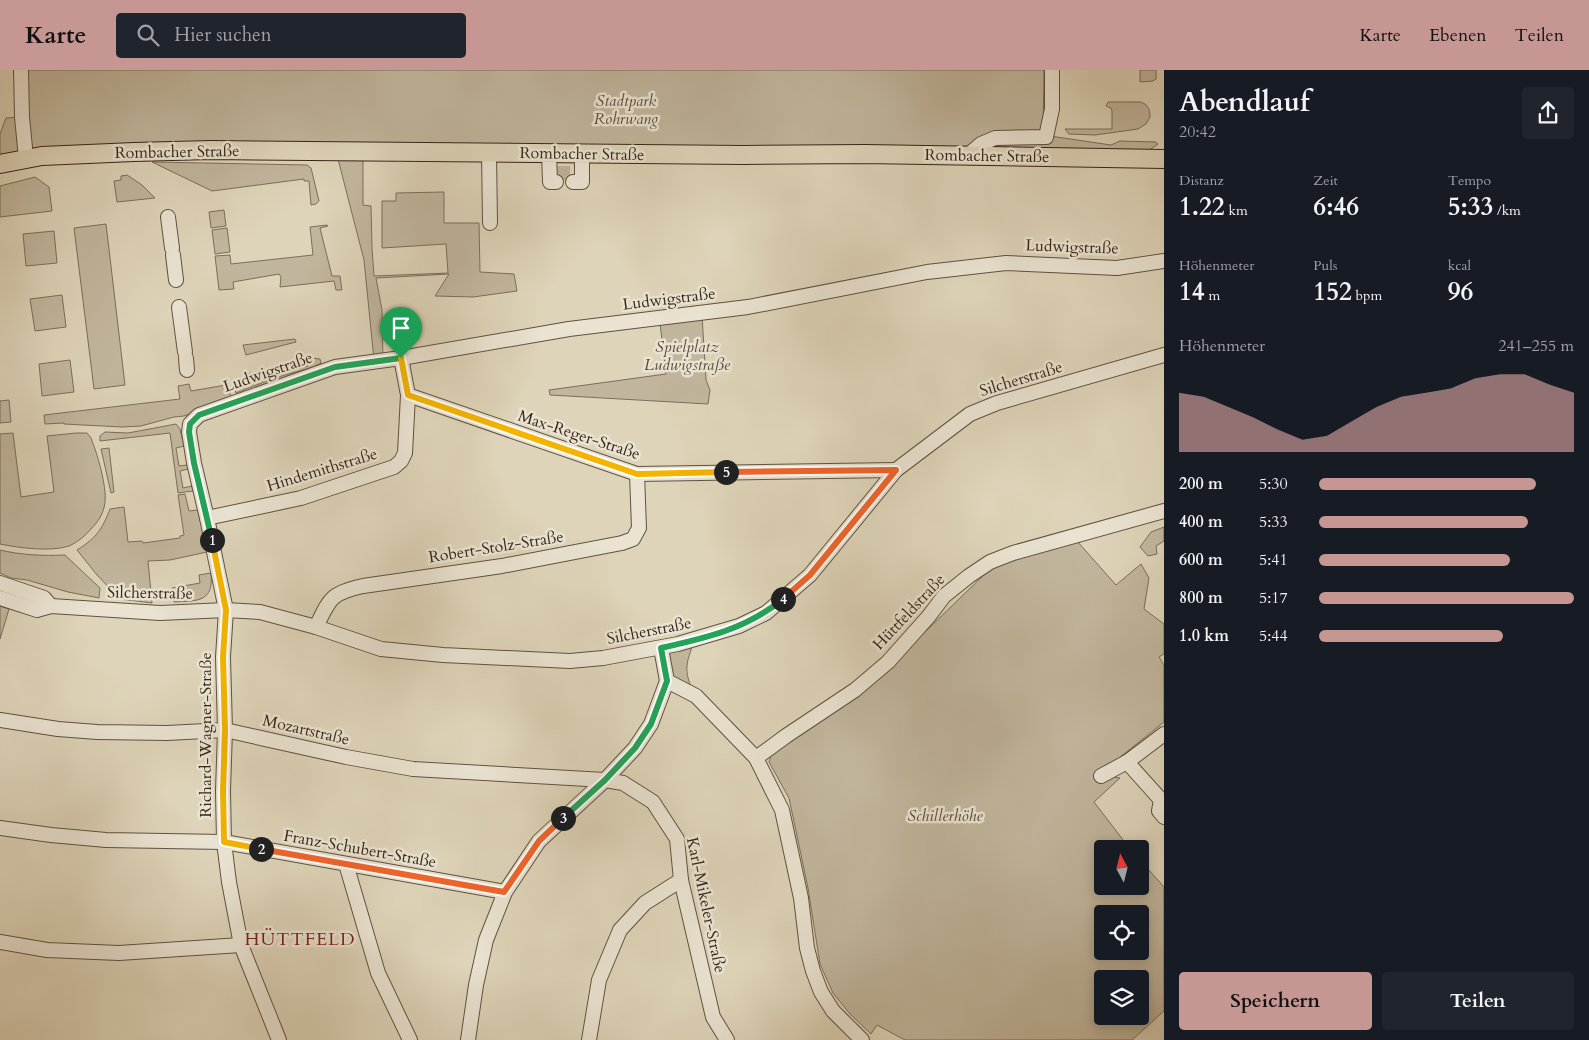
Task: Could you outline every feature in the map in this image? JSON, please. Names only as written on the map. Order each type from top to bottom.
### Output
[{"type":"main road","name":"Rombacher Straße","points":[[0,164],[50,155],[211,150],[582,154],[968,155],[1164,159]]},
{"type":"street","points":[[21,70],[22,117],[26,158]]},
{"type":"street","points":[[968,155],[981,144],[995,138],[1046,137],[1052,109],[1052,70]]},
{"type":"street","points":[[489,152],[490,223]]},
{"type":"street","points":[[549,153],[554,176]]},
{"type":"street","points":[[576,176],[582,154]]},
{"type":"street","points":[[168,217],[186,360]]},
{"type":"street","name":"Ludwigstraße","points":[[190,424],[199,415],[335,367],[401,358],[569,329],[748,307],[927,272],[1006,263],[1117,268],[1164,261]]},
{"type":"street","name":"Silcherstraße","points":[[0,598],[37,610],[51,606],[160,613],[226,610],[260,612],[316,627],[381,649],[443,655],[570,661],[603,658],[661,648],[730,629],[766,612],[810,575],[896,470],[970,414],[996,402],[1164,355]]},
{"type":"street","name":"Hindemithstraße","points":[[207,518],[301,498],[394,467],[401,461],[405,453],[408,395],[401,358]]},
{"type":"street","name":"Max-Reger-Straße","points":[[408,395],[637,474],[896,470]]},
{"type":"street","name":"Richard-Wagner-Straße","points":[[190,424],[189,432],[194,463],[226,610],[223,657],[225,730],[223,791],[224,842],[230,890],[241,945],[279,1040]]},
{"type":"street","name":"Robert-Stolz-Straße","points":[[316,627],[326,607],[336,594],[345,590],[502,566],[622,543],[633,539],[639,528],[637,474]]},
{"type":"street","name":"Hüttfeldstraße","points":[[756,758],[855,690],[888,662],[929,616],[944,596],[990,562],[1013,553],[1164,511]]},
{"type":"street","name":"Silcherstraße","points":[[0,583],[44,598],[51,606]]},
{"type":"street","points":[[468,1040],[476,985],[486,940],[504,892],[539,841],[605,780],[635,748],[651,724],[667,681],[661,648]]},
{"type":"street","points":[[667,681],[696,696],[756,758],[782,810],[801,898],[813,971],[821,992],[833,1011],[861,1040]]},
{"type":"street","name":"Mozartstraße","points":[[0,720],[58,729],[97,732],[167,733],[225,730],[346,757],[413,769],[605,780]]},
{"type":"street","points":[[1101,776],[1127,762],[1164,734]]},
{"type":"street","points":[[1127,762],[1161,800],[1159,811],[1164,817]]},
{"type":"street","name":"Karl-Mikeler-Straße","points":[[605,780],[623,783],[653,802],[677,838],[682,880],[713,1017],[727,1040]]},
{"type":"street","name":"Franz-Schubert-Straße","points":[[0,828],[106,840],[224,842],[504,892]]},
{"type":"street","points":[[346,864],[378,973],[410,1040]]},
{"type":"street","points":[[589,1040],[599,980],[620,930],[645,902],[682,880]]},
{"type":"street","points":[[0,942],[47,950],[118,953],[241,945]]},
{"type":"green space","name":"Stadtpark Rohrwang","points":[[23,70],[1044,70],[1043,135],[1111,145],[1120,141],[1156,142],[1158,144],[1148,151],[1045,148],[29,154]]},
{"type":"green space","points":[[1140,70],[1156,70],[1156,79],[1140,82]]},
{"type":"green space","points":[[1108,102],[1143,103],[1148,107],[1150,117],[1146,124],[1138,129],[1095,135],[1069,134],[1065,129],[1112,129],[1112,111],[1111,108],[1106,106]]},
{"type":"green space","points":[[19,117],[20,151],[0,158],[0,134],[6,118]]},
{"type":"green space","points":[[338,159],[363,159],[363,205],[371,206],[374,276],[448,273],[446,244],[382,248],[382,201],[396,201],[396,193],[444,192],[444,223],[479,223],[480,272],[514,274],[517,291],[473,297],[435,296],[449,274],[376,278],[382,310],[383,358],[374,360],[364,260]]},
{"type":"green space","points":[[152,162],[307,165],[311,168],[319,201],[311,205],[309,181],[304,181],[304,179],[212,191]]},
{"type":"green space","points":[[127,175],[142,185],[155,198],[117,202],[114,181],[121,180],[121,176]]},
{"type":"green space","points":[[35,177],[49,187],[52,211],[0,217],[0,186]]},
{"type":"green space","points":[[224,210],[226,226],[211,228],[209,212]]},
{"type":"green space","points":[[106,224],[125,385],[94,389],[74,228]]},
{"type":"green space","points":[[327,225],[320,228],[332,276],[340,276],[342,290],[336,290],[334,281],[280,287],[281,277],[279,274],[233,282],[234,289],[219,290],[215,256],[230,255],[231,264],[313,255],[310,227]]},
{"type":"green space","points":[[227,228],[230,252],[215,254],[212,230]]},
{"type":"green space","points":[[54,231],[57,263],[26,266],[23,234]]},
{"type":"green space","points":[[62,295],[66,327],[35,331],[30,299]]},
{"type":"green space","name":"Spielplatz Ludwigstraße","points":[[702,316],[706,380],[710,390],[708,404],[550,395],[549,390],[666,374],[660,323]]},
{"type":"green space","points":[[295,339],[296,342],[246,355],[243,345]]},
{"type":"green space","points":[[306,359],[320,359],[321,363],[236,393],[233,386],[246,383],[245,375],[251,373],[253,381],[308,366]]},
{"type":"green space","points":[[70,360],[74,392],[42,396],[39,364]]},
{"type":"green space","points":[[189,384],[191,391],[226,385],[232,398],[184,416],[141,426],[45,424],[44,415],[180,399],[178,386]]},
{"type":"green space","points":[[9,400],[11,422],[0,423],[0,401]]},
{"type":"green space","points":[[176,424],[180,429],[184,446],[176,448],[179,466],[187,465],[188,469],[180,471],[183,488],[192,486],[193,491],[178,493],[170,433],[100,441],[100,436],[105,432],[128,433]]},
{"type":"green space","points":[[13,433],[21,497],[54,492],[47,436],[87,433],[91,438],[103,479],[104,506],[94,526],[78,541],[69,546],[44,549],[0,544],[0,434]]},
{"type":"green space","points":[[109,448],[114,492],[111,493],[101,449]]},
{"type":"green space","points":[[185,494],[189,511],[198,510],[207,552],[170,560],[148,561],[152,603],[120,599],[77,550],[98,533],[110,509],[124,507],[128,542],[142,541],[143,543],[180,538],[180,536],[184,535],[178,495]]},
{"type":"green space","points":[[1164,527],[1164,541],[1156,546],[1157,554],[1148,556],[1140,547],[1151,532]]},
{"type":"green space","name":"Schillerhöhe","points":[[1077,541],[1116,585],[1141,564],[1149,578],[1144,609],[1164,624],[1164,654],[1159,657],[1164,665],[1164,722],[1109,766],[1102,776],[1120,778],[1094,802],[1123,840],[1094,840],[1094,895],[1149,895],[1149,870],[1164,887],[1164,1011],[1149,1025],[1149,970],[1094,970],[1094,1025],[1149,1025],[1132,1040],[905,1040],[877,1025],[871,1034],[850,1014],[833,993],[820,964],[808,888],[789,798],[769,762],[771,755],[889,667],[994,565]]},
{"type":"green space","points":[[0,550],[32,555],[65,555],[100,588],[99,598],[68,592],[27,580],[11,578],[0,573]]},
{"type":"green space","points":[[211,573],[210,590],[207,595],[197,600],[174,602],[172,588],[200,583],[199,575]]},
{"type":"green space","points":[[0,606],[9,609],[0,639]]},
{"type":"green space","points":[[695,640],[687,662],[687,675],[696,696],[669,679],[663,650]]},
{"type":"tunnel","points":[[556,173],[573,173]]},
{"type":"district","name":"HÜTTFELD","points":[[300,939]]},
{"type":"route","points":[[401,358],[408,395],[637,474],[896,470],[810,575],[766,612],[739,626],[711,636],[661,648],[667,681],[651,724],[635,748],[605,780],[539,841],[504,892],[224,842],[225,730],[223,657],[226,610],[194,463],[189,432],[190,424],[199,415],[335,367],[401,358]]}]
